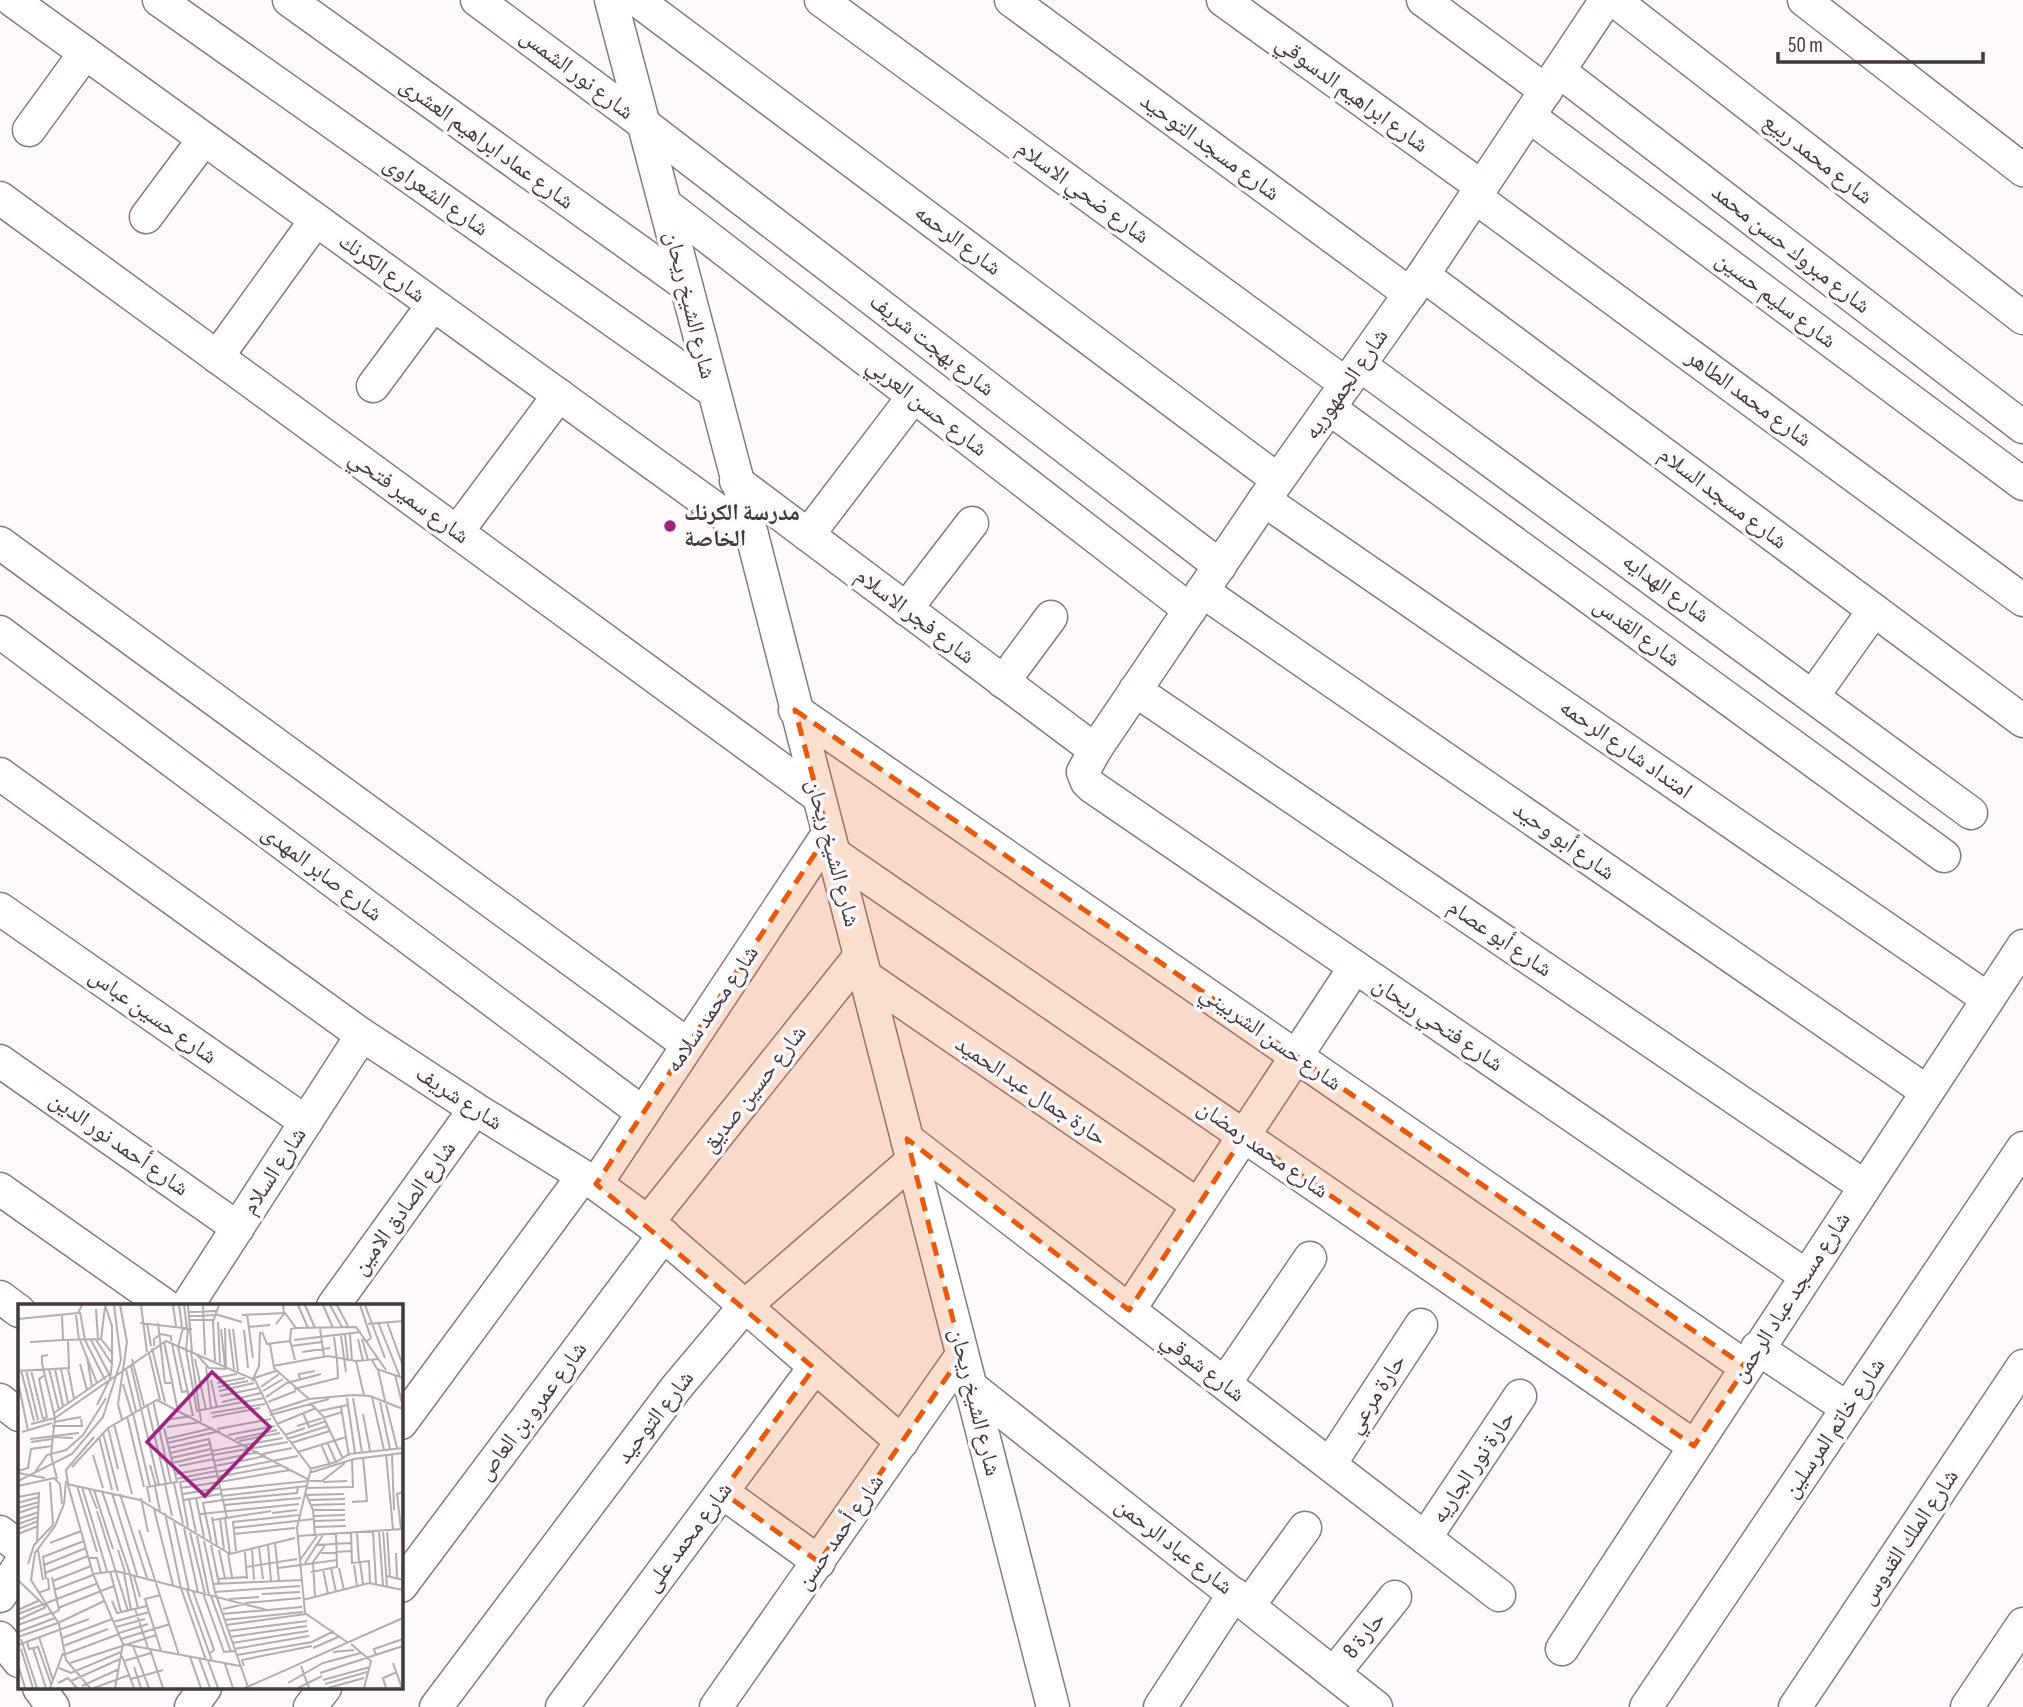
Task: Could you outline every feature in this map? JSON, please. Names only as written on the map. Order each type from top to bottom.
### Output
[{"type":"street","name":"شارع الكرنك","points":[[12,0],[752,535]]},
{"type":"street","name":"شارع الشعراوى","points":[[159,0],[713,391]]},
{"type":"street","name":"شارع عماد ابراهيم العشرى","points":[[289,0],[687,285]]},
{"type":"street","name":"شارع نور الشمس","points":[[477,0],[644,124]]},
{"type":"street","name":"شارع الشيخ ريحان","points":[[611,0],[752,535],[1053,1707]]},
{"type":"street","name":"شارع الرحمه","points":[[637,0],[1271,490]]},
{"type":"street","name":"شارع ضحي الاسلام","points":[[821,0],[1345,386]]},
{"type":"street","name":"شارع مسجد التوحيد","points":[[1011,0],[1416,285]]},
{"type":"street","name":"شارع ابراهيم الدسوقي","points":[[1223,0],[1478,192]]},
{"type":"street","points":[[1423,0],[1545,93]]},
{"type":"street","points":[[1804,0],[2023,170]]},
{"type":"street","name":"شارع الجمهوريه","points":[[1090,758],[1271,490],[1416,285],[1604,1]]},
{"type":"street","name":"شارع محمد ربيع","points":[[1604,1],[2023,318]]},
{"type":"street","points":[[29,130],[85,53]]},
{"type":"street","name":"شارع مبروك حسن محمد","points":[[1545,93],[2023,427]]},
{"type":"street","name":"شارع سليم حسين","points":[[1545,93],[2023,484]]},
{"type":"street","name":"شارع بهجت شريف","points":[[644,124],[1204,589]]},
{"type":"street","points":[[146,217],[204,139]]},
{"type":"street","name":"شارع محمد الطاهر","points":[[1478,192],[2023,600]]},
{"type":"street","name":"شارع سمير فتحي","points":[[0,198],[818,796]]},
{"type":"street","name":"شارع حسن العربي","points":[[665,204],[913,397],[1204,589]]},
{"type":"street","points":[[217,357],[316,220]]},
{"type":"street","name":"شارع مسجد السلام","points":[[1416,285],[1874,610],[2023,721]]},
{"type":"street","points":[[373,386],[433,304]]},
{"type":"street","name":"شارع الهدايه","points":[[1345,386],[1813,696],[1971,813]]},
{"type":"street","name":"شارع القدس","points":[[1345,386],[1944,856]]},
{"type":"street","points":[[457,532],[559,395]]},
{"type":"street","points":[[808,535],[913,397]]},
{"type":"street","name":"شارع فجر الاسلام","points":[[736,481],[1003,682],[1090,758]]},
{"type":"street","name":"امتداد شارع الرحمه","points":[[1271,490],[1989,999]]},
{"type":"street","points":[[906,609],[972,523]]},
{"type":"street","points":[[0,543],[688,1045]]},
{"type":"street","name":"شارع أبو وحيد","points":[[1204,589],[1926,1091]]},
{"type":"street","points":[[1813,696],[1874,610]]},
{"type":"street","points":[[1003,682],[1051,617]]},
{"type":"street","name":"شارع صابر المهدى","points":[[0,632],[643,1113]]},
{"type":"street","name":"شارع أبو عصام","points":[[1135,690],[1864,1186]]},
{"type":"street","name":"شارع حسن الشربيني","points":[[795,710],[1296,1056],[1751,1357],[1847,1408]]},
{"type":"street","name":"شارع فتحي ريحان","points":[[1090,758],[1084,778],[1091,786],[1805,1275]]},
{"type":"street","name":"شارع شريف","points":[[0,774],[362,1035],[590,1180],[656,1229],[902,1442]]},
{"type":"street","name":"شارع محمد سلامه","points":[[402,1422],[643,1113],[830,843]]},
{"type":"street","name":"شارع محمد رمضان","points":[[830,843],[1244,1136],[1694,1446]]},
{"type":"street","name":"شارع حسين عباس","points":[[0,909],[306,1122]]},
{"type":"street","name":"شارع مسجد عباد الرحمن","points":[[1562,1649],[2023,946]]},
{"type":"street","name":"حارة جمال عبد الحميد","points":[[862,966],[1198,1205]]},
{"type":"street","name":"شارع حسين صديق","points":[[656,1229],[862,966]]},
{"type":"street","points":[[1129,1310],[1355,967]]},
{"type":"street","name":"شارع السلام","points":[[188,1304],[362,1035]]},
{"type":"street","name":"شارع أحمد نور الدين","points":[[0,1061],[238,1228]]},
{"type":"street","name":"شارع الصادق الامين","points":[[333,1304],[475,1109]]},
{"type":"street","name":"شارع خاتم المرسلين","points":[[1646,1707],[2023,1148]]},
{"type":"street","name":"شارع التوحيد","points":[[436,1707],[676,1388],[745,1306],[910,1150]]},
{"type":"street","name":"شارع شوقي","points":[[910,1150],[1129,1310],[1499,1595]]},
{"type":"street","points":[[0,1189],[163,1304]]},
{"type":"street","name":"شارع عمرو بن العاص","points":[[402,1585],[656,1229]]},
{"type":"street","points":[[1224,1383],[1310,1258]]},
{"type":"street","points":[[0,1297],[18,1310]]},
{"type":"street","name":"حارة مرعي","points":[[1330,1464],[1421,1325]]},
{"type":"street","name":"شارع أحمد حسن","points":[[716,1707],[962,1355]]},
{"type":"street","name":"شارع الملك القدوس","points":[[1795,1707],[2023,1366]]},
{"type":"street","name":"شارع محمد على","points":[[562,1707],[814,1368]]},
{"type":"street","name":"شارع عباد الرحمن","points":[[970,1386],[1376,1707]]},
{"type":"street","name":"حارة نور الجاريه","points":[[1425,1538],[1520,1396]]},
{"type":"street","points":[[0,1400],[18,1414]]},
{"type":"street","points":[[722,1492],[819,1563]]},
{"type":"street","points":[[1160,1707],[1241,1600],[1305,1528]]},
{"type":"street","points":[[0,1532],[18,1546]]},
{"type":"street","points":[[0,1596],[18,1568]]},
{"type":"street","name":"حارة 8","points":[[1334,1673],[1395,1597]]},
{"type":"street","points":[[1967,1707],[2023,1624]]},
{"type":"street","points":[[0,1638],[18,1660]]},
{"type":"street","points":[[40,1690],[53,1707]]},
{"type":"street","points":[[191,1707],[204,1690]]},
{"type":"street","points":[[310,1707],[323,1690]]},
{"type":"highlighted area","points":[[795,710],[1746,1367],[1694,1446],[1244,1136],[1129,1310],[907,1139],[962,1355],[819,1562],[722,1492],[814,1368],[596,1184],[828,834]]},
{"type":"place","name":"مدرسة الكرنك الخاصة","points":[[670,526]]}]
